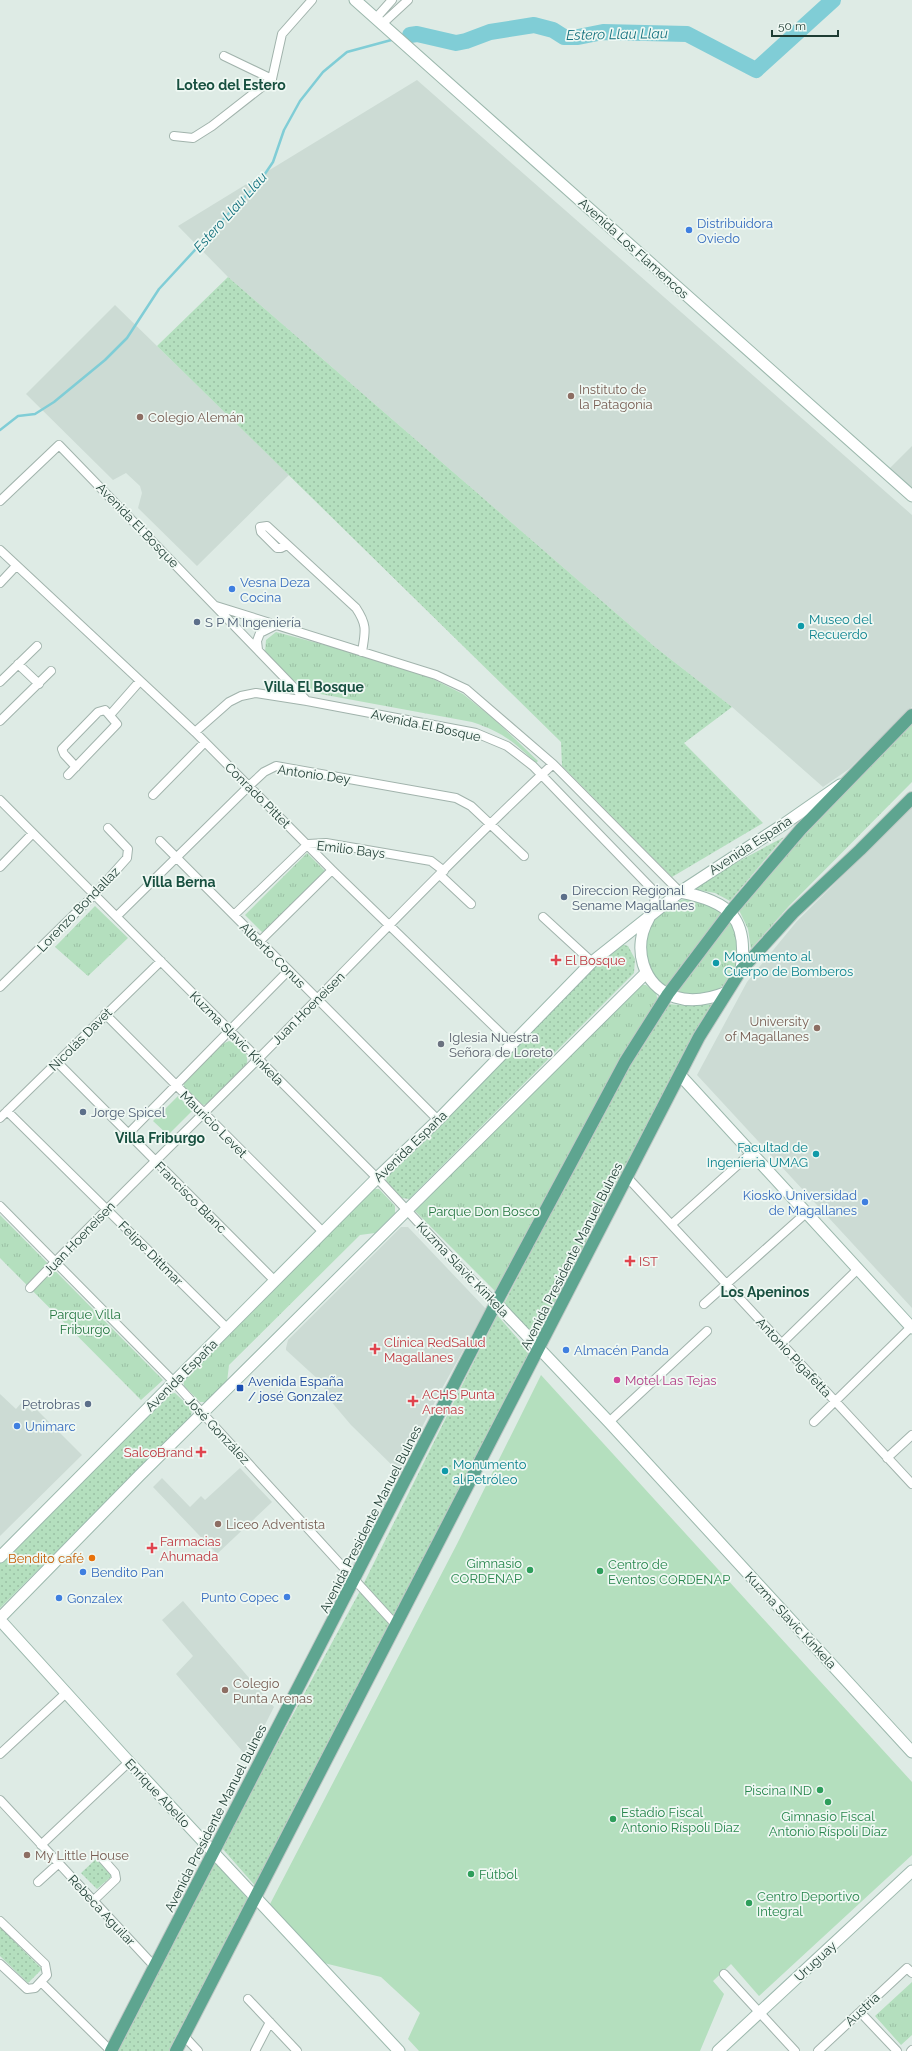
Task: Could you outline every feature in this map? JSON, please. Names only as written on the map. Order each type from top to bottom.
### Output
[{"type":"main road","name":"Avenida Los Flamencos","points":[[356,0],[912,496]]},
{"type":"main road","name":"Avenida Presidente Manuel Bulnes","points":[[111,2051],[213,1851],[356,1579],[496,1303],[625,1062],[668,994],[730,912],[802,830],[912,715]]},
{"type":"main road","name":"Avenida España","points":[[0,1557],[227,1328],[324,1233],[377,1178],[438,1120],[592,962],[680,892],[784,824],[853,775]]},
{"type":"main road","name":"Avenida Presidente Manuel Bulnes","points":[[176,2051],[699,1037],[741,970],[793,913],[860,850],[912,798]]},
{"type":"main road","points":[[680,892],[710,900],[730,912],[742,934],[744,954],[741,970]]},
{"type":"main road","points":[[653,913],[644,928],[640,946],[642,964],[646,973],[655,985],[668,994],[678,998],[700,1000],[727,992]]},
{"type":"main road","points":[[0,1619],[203,1413],[646,973]]},
{"type":"main road","points":[[680,1075],[911,1328]]},
{"type":"main road","name":"Kuzma Slavic Kinkela","points":[[496,1303],[609,1422],[912,1752]]},
{"type":"main road","name":"Enrique Abello","points":[[0,1619],[129,1762],[399,2051]]},
{"type":"main road","name":"Uruguay","points":[[718,2051],[912,1871]]},
{"type":"street","points":[[174,136],[192,138],[212,126],[272,79],[282,34],[312,0]]},
{"type":"street","points":[[382,23],[392,0]]},
{"type":"street","points":[[382,23],[408,0]]},
{"type":"street","points":[[224,56],[272,79]]},
{"type":"street","name":"Avenida El Bosque","points":[[0,501],[59,444],[307,701],[476,733],[507,746],[533,766],[541,776],[652,888],[655,895],[653,913]]},
{"type":"street","points":[[288,545],[356,608],[364,620],[366,629],[362,652]]},
{"type":"street","name":"Conrado Pittet","points":[[0,550],[139,682],[195,732],[308,844],[332,870],[512,1044]]},
{"type":"street","points":[[0,583],[16,566]]},
{"type":"street","name":"Avenida El Bosque","points":[[216,606],[436,675],[466,689],[553,764],[680,892]]},
{"type":"street","points":[[258,650],[257,641],[260,633],[276,625]]},
{"type":"street","points":[[0,682],[37,646]]},
{"type":"street","points":[[18,664],[39,684]]},
{"type":"street","points":[[0,721],[51,672]]},
{"type":"street","points":[[110,715],[139,682]]},
{"type":"street","points":[[195,732],[229,702],[240,696],[256,693],[307,701]]},
{"type":"street","points":[[68,775],[76,767],[115,726],[116,721],[105,710],[98,712],[63,747],[62,751],[76,767]]},
{"type":"street","points":[[153,795],[205,742]]},
{"type":"street","name":"Juan Hoeneisen","points":[[30,1288],[154,1160],[258,1059],[389,925],[553,764]]},
{"type":"street","name":"Antonio Dey","points":[[117,916],[249,786],[264,772],[276,766],[456,798],[470,806],[524,856]]},
{"type":"street","name":"Kuzma Slavic Kinkela","points":[[0,800],[377,1178],[496,1303]]},
{"type":"street","name":"Lorenzo Bondallaz","points":[[0,987],[95,894],[127,858],[129,853],[128,848],[108,828]]},
{"type":"street","points":[[0,867],[33,833]]},
{"type":"street","name":"Alberto Conus","points":[[160,841],[438,1120]]},
{"type":"street","name":"Emilio Bays","points":[[234,915],[308,844],[326,843],[431,861],[471,904]]},
{"type":"street","points":[[260,941],[332,870]]},
{"type":"street","points":[[543,917],[592,962]]},
{"type":"street","name":"Nicolás Davet","points":[[0,1118],[161,961]]},
{"type":"street","points":[[128,1134],[288,971]]},
{"type":"street","name":"Mauricio Levet","points":[[105,1014],[324,1233]]},
{"type":"street","name":"Francisco Blanc","points":[[57,1062],[275,1281]]},
{"type":"street","name":"Felipe Dittmar","points":[[7,1111],[227,1328]]},
{"type":"street","points":[[672,1224],[751,1153]]},
{"type":"street","name":"Antonio Pigafetta","points":[[627,1177],[912,1484]]},
{"type":"street","name":"José González","points":[[0,1206],[174,1382],[356,1579],[396,1625]]},
{"type":"street","points":[[704,1304],[806,1213]]},
{"type":"street","points":[[782,1343],[858,1269]]},
{"type":"street","points":[[814,1422],[911,1328]]},
{"type":"street","points":[[609,1422],[707,1331]]},
{"type":"street","points":[[887,1458],[912,1435]]},
{"type":"street","points":[[0,1754],[66,1693]]},
{"type":"street","points":[[41,1845],[129,1762]]},
{"type":"street","name":"Rebeca Aguilar","points":[[0,1800],[155,1967]]},
{"type":"street","points":[[93,1901],[116,1879],[114,1873],[101,1857]]},
{"type":"street","points":[[38,1882],[59,1863]]},
{"type":"street","points":[[0,1921],[46,1966],[47,1975],[35,1988],[27,1989],[0,1964]]},
{"type":"street","name":"Austria","points":[[818,2051],[860,2012],[910,1970]]},
{"type":"street","points":[[724,1974],[795,2051]]},
{"type":"street","points":[[41,1982],[111,2051]]},
{"type":"street","points":[[248,1998],[297,2051]]},
{"type":"street","points":[[860,2012],[898,2051]]},
{"type":"street","points":[[255,2051],[270,2022]]},
{"type":"street","points":[[184,2036],[198,2051]]},
{"type":"shaded area","name":"Instituto de la Patagonia","points":[[417,80],[912,515],[912,707],[849,769],[823,787],[732,707],[655,647],[228,277],[178,226]]},
{"type":"shaded area","name":"Colegio Alemán","points":[[115,305],[289,475],[197,566],[138,508],[142,493],[140,486],[126,473],[113,480],[26,394]]},
{"type":"shaded area","points":[[912,446],[912,491],[888,470]]},
{"type":"shaded area","name":"University of Magallanes","points":[[912,807],[912,1308],[697,1075],[747,982],[797,921]]},
{"type":"shaded area","name":"Clínica RedSalud Magallanes","points":[[401,1227],[408,1227],[486,1309],[439,1394],[399,1472],[351,1425],[324,1393],[326,1390],[320,1384],[321,1382],[286,1350],[286,1348],[288,1340]]},
{"type":"shaded area","points":[[0,1394],[16,1409],[22,1402],[32,1412],[36,1409],[82,1455],[0,1536]]},
{"type":"shaded area","name":"Liceo Adventista","points":[[240,1468],[272,1502],[217,1554],[153,1487],[162,1478],[190,1507],[201,1496],[205,1500]]},
{"type":"shaded area","name":"Colegio Punta Arenas","points":[[183,1601],[274,1707],[248,1758],[176,1674],[193,1656],[162,1620]]},
{"type":"green space","points":[[228,277],[655,647],[732,707],[684,743],[763,823],[672,877],[562,766],[561,742],[157,346]]},
{"type":"green space","points":[[276,632],[355,653],[427,676],[463,694],[494,719],[538,761],[536,763],[507,738],[472,722],[315,693],[293,680],[265,652],[266,640]]},
{"type":"green space","points":[[912,720],[912,782],[789,906],[751,949],[748,929],[738,908],[836,796]]},
{"type":"green space","points":[[784,837],[730,901],[715,893],[693,889],[694,885]]},
{"type":"green space","points":[[307,853],[325,871],[263,933],[245,915]]},
{"type":"green space","points":[[691,898],[710,902],[738,930],[737,969],[725,984],[717,990],[708,995],[688,997],[661,986],[644,961],[645,932],[663,908],[681,900]]},
{"type":"green space","points":[[95,906],[128,938],[88,976],[55,947]]},
{"type":"green space","points":[[621,944],[628,946],[635,959],[634,973],[409,1199],[402,1198],[386,1181],[388,1174],[614,946]]},
{"type":"green space","name":"Parque Don Bosco","points":[[637,985],[646,985],[656,993],[658,1001],[496,1292],[415,1211]]},
{"type":"green space","points":[[668,1004],[690,1006],[714,1004],[544,1346],[504,1304],[628,1059]]},
{"type":"green space","points":[[229,1041],[237,1044],[244,1050],[247,1057],[246,1066],[207,1104],[203,1105],[184,1088],[184,1082],[220,1045]]},
{"type":"green space","points":[[178,1096],[192,1111],[168,1135],[153,1121]]},
{"type":"green space","points":[[372,1189],[379,1189],[395,1206],[395,1213],[375,1233],[360,1235],[229,1365],[227,1382],[206,1402],[200,1402],[184,1386],[183,1379]]},
{"type":"green space","name":"Parque Villa Friburgo","points":[[0,1215],[163,1380],[141,1400],[0,1258]]},
{"type":"green space","points":[[497,1315],[532,1355],[257,1888],[221,1847],[360,1591]]},
{"type":"green space","name":"Estadio Fiscal Antonio Ríspoli Díaz","points":[[541,1375],[912,1782],[912,1855],[759,1996],[731,1964],[713,1981],[724,1994],[700,2051],[419,2051],[408,2039],[420,2013],[381,1977],[324,1963],[269,1906],[457,1544]]},
{"type":"green space","points":[[175,1393],[192,1409],[191,1417],[0,1608],[0,1562],[167,1394]]},
{"type":"green space","points":[[96,1859],[112,1876],[97,1889],[81,1873]]},
{"type":"green space","points":[[214,1860],[248,1899],[169,2051],[117,2051]]},
{"type":"green space","points":[[0,1927],[42,1969],[28,1983],[0,1956]]},
{"type":"green space","points":[[912,1982],[912,2035],[901,2045],[875,2016]]},
{"type":"waterway","name":"Estero Llau Llau","points":[[410,35],[417,34],[456,43],[490,32],[534,25],[553,30],[564,37],[578,37],[603,32],[687,34],[756,70],[833,0]]},
{"type":"waterway","name":"Estero Llau Llau","points":[[402,37],[410,35]]},
{"type":"waterway","name":"Estero Llau Llau","points":[[0,430],[18,416],[35,414],[54,402],[105,360],[127,338],[159,289],[230,212],[243,201],[246,195],[256,187],[273,162],[284,130],[300,101],[323,72],[347,52],[395,39]]},
{"type":"place","name":"Distribuidora Oviedo","points":[[689,230]]},
{"type":"place","name":"Instituto de la Patagonia","points":[[571,396]]},
{"type":"place","name":"Colegio Alemán","points":[[140,417]]},
{"type":"place","name":"Vesna Deza Cocina","points":[[232,589]]},
{"type":"place","name":"S P M Ingeniería","points":[[197,622]]},
{"type":"place","name":"Museo del Recuerdo","points":[[801,626]]},
{"type":"place","name":"Direccion Regional Sename Magallanes","points":[[564,897]]},
{"type":"place","name":"El Bosque","points":[[556,960]]},
{"type":"place","name":"Monumento al Cuerpo de Bomberos","points":[[716,963]]},
{"type":"place","name":"University of Magallanes","points":[[817,1028]]},
{"type":"place","name":"Iglesia Nuestra Señora de Loreto","points":[[441,1044]]},
{"type":"place","name":"Jorge Spicel","points":[[83,1112]]},
{"type":"place","name":"Facultad de Ingenieria UMAG","points":[[816,1154]]},
{"type":"place","name":"Kiosko Universidad de Magallanes","points":[[865,1202]]},
{"type":"place","name":"IST","points":[[630,1261]]},
{"type":"place","name":"Clínica RedSalud Magallanes","points":[[375,1349]]},
{"type":"place","name":"Almacén Panda","points":[[566,1350]]},
{"type":"place","name":"Motel Las Tejas","points":[[617,1380]]},
{"type":"place","name":"Avenida España / josé Gonzalez","points":[[240,1388]]},
{"type":"place","name":"ACHS Punta Arenas","points":[[413,1401]]},
{"type":"place","name":"Petrobras","points":[[88,1404]]},
{"type":"place","name":"Unimarc","points":[[17,1426]]},
{"type":"place","name":"SalcoBrand","points":[[201,1452]]},
{"type":"place","name":"Monumento al Petróleo","points":[[445,1471]]},
{"type":"place","name":"Liceo Adventista","points":[[218,1524]]},
{"type":"place","name":"Farmacias Ahumada","points":[[152,1548]]},
{"type":"place","name":"Bendito café","points":[[92,1558]]},
{"type":"place","name":"Gimnasio CORDENAP","points":[[530,1570]]},
{"type":"place","name":"Centro de Eventos CORDENAP","points":[[600,1571]]},
{"type":"place","name":"Bendito Pan","points":[[83,1572]]},
{"type":"place","name":"Punto Copec","points":[[287,1597]]},
{"type":"place","name":"Gonzalex","points":[[59,1598]]},
{"type":"place","name":"Colegio Punta Arenas","points":[[225,1690]]},
{"type":"place","name":"Piscina IND","points":[[820,1790]]},
{"type":"place","name":"Gimnasio Fiscal Antonio Ríspoli Díaz","points":[[828,1802]]},
{"type":"place","name":"Estadio Fiscal Antonio Ríspoli Díaz","points":[[613,1819]]},
{"type":"place","name":"My Little House","points":[[27,1855]]},
{"type":"place","name":"Fútbol","points":[[471,1874]]},
{"type":"place","name":"Centro Deportivo Integral","points":[[749,1903]]},
{"type":"district","name":"Loteo del Estero","points":[[231,85]]},
{"type":"district","name":"Villa El Bosque","points":[[314,687]]},
{"type":"district","name":"Villa Berna","points":[[179,882]]},
{"type":"district","name":"Villa Friburgo","points":[[160,1138]]},
{"type":"district","name":"Los Apeninos","points":[[765,1292]]}]
